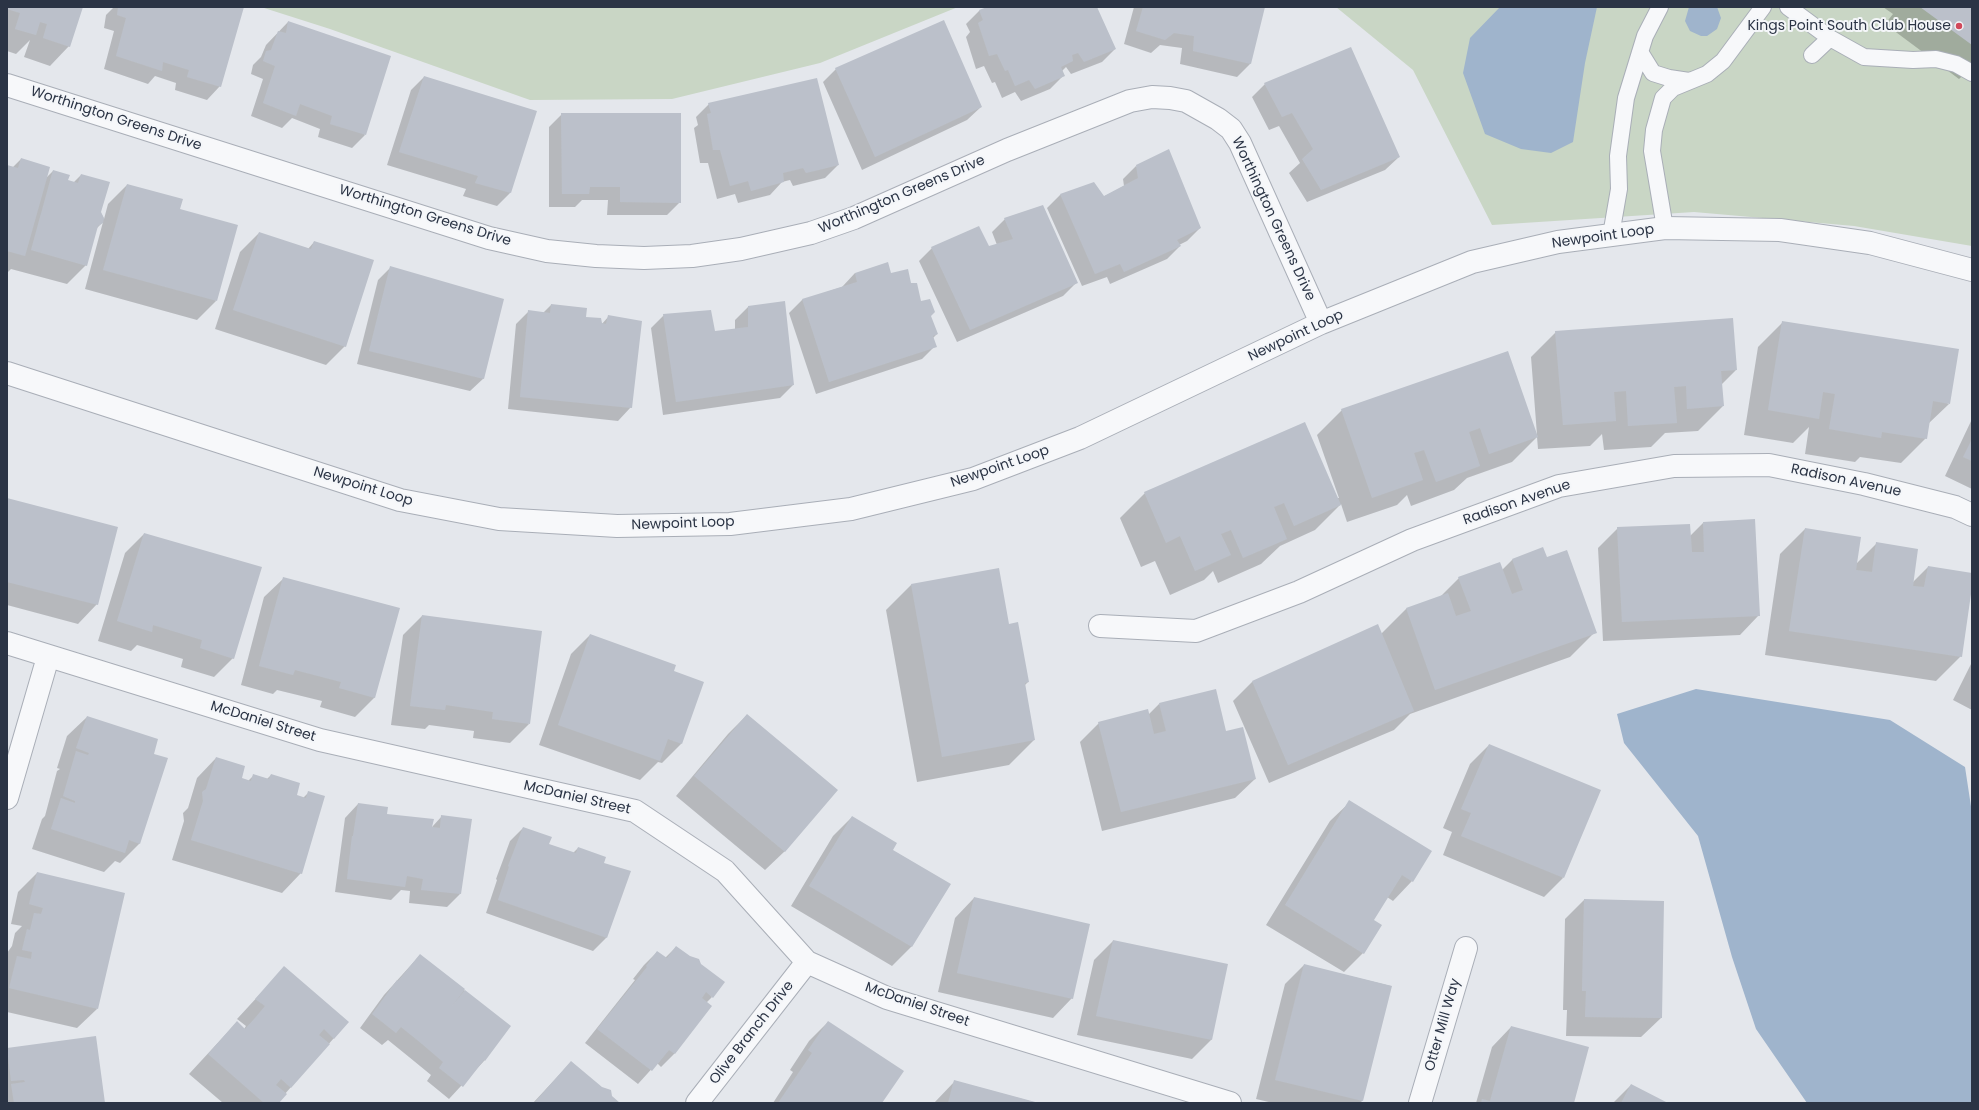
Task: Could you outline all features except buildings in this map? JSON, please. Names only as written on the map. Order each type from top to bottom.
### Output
[{"type":"street","name":"Worthington Greens Drive","points":[[7,85],[489,238],[548,251],[596,256],[644,258],[692,256],[741,249],[811,233],[854,218],[1007,150],[1130,101],[1152,97],[1170,98],[1186,101],[1201,108],[1218,119],[1234,134],[1240,143],[1321,323]]},
{"type":"street","name":"Newpoint Loop","points":[[7,372],[400,500],[499,518],[617,526],[730,524],[851,509],[973,479],[1080,438],[1321,323],[1472,262],[1558,242],[1665,228],[1780,230],[1870,243],[1972,270]]},
{"type":"street","name":"Radison Avenue","points":[[1100,626],[1196,631],[1298,592],[1412,540],[1559,486],[1674,466],[1769,465],[1864,484],[1955,507],[1972,515]]},
{"type":"street","name":"McDaniel Street","points":[[7,643],[48,657],[320,740],[635,811],[724,871],[807,962],[887,998],[1230,1103]]},
{"type":"street","points":[[7,798],[48,657]]},
{"type":"street","name":"Otter Mill Way","points":[[1420,1103],[1466,948]]},
{"type":"street","name":"Olive Branch Drive","points":[[697,1103],[807,962]]},
{"type":"lane","points":[[1611,235],[1620,189],[1618,156],[1626,98],[1645,36],[1660,7]]},
{"type":"lane","points":[[1665,228],[1652,151],[1654,130],[1663,98],[1673,88],[1689,80],[1707,74],[1723,61],[1763,7]]},
{"type":"lane","points":[[1788,7],[1830,38],[1864,57],[1912,60],[1936,59],[1956,64],[1972,73]]},
{"type":"lane","points":[[1812,55],[1830,38]]},
{"type":"lane","points":[[1640,52],[1652,73],[1669,78],[1689,80]]},
{"type":"green space","points":[[261,7],[958,7],[820,63],[672,99],[530,100],[330,29]]},
{"type":"green space","points":[[1336,7],[1972,7],[1972,246],[1854,226],[1694,212],[1492,225],[1413,70]]},
{"type":"water","points":[[1500,7],[1597,7],[1585,63],[1573,142],[1551,153],[1521,149],[1485,134],[1463,73],[1470,38]]},
{"type":"water","points":[[1689,7],[1717,7],[1721,18],[1717,29],[1707,36],[1701,36],[1690,31],[1685,21]]},
{"type":"water","points":[[1696,689],[1890,720],[1965,767],[1972,813],[1972,1103],[1807,1103],[1756,1029],[1732,957],[1698,836],[1624,743],[1617,714]]},
{"type":"place","name":"Kings Point South Club House","points":[[1959,26]]}]
